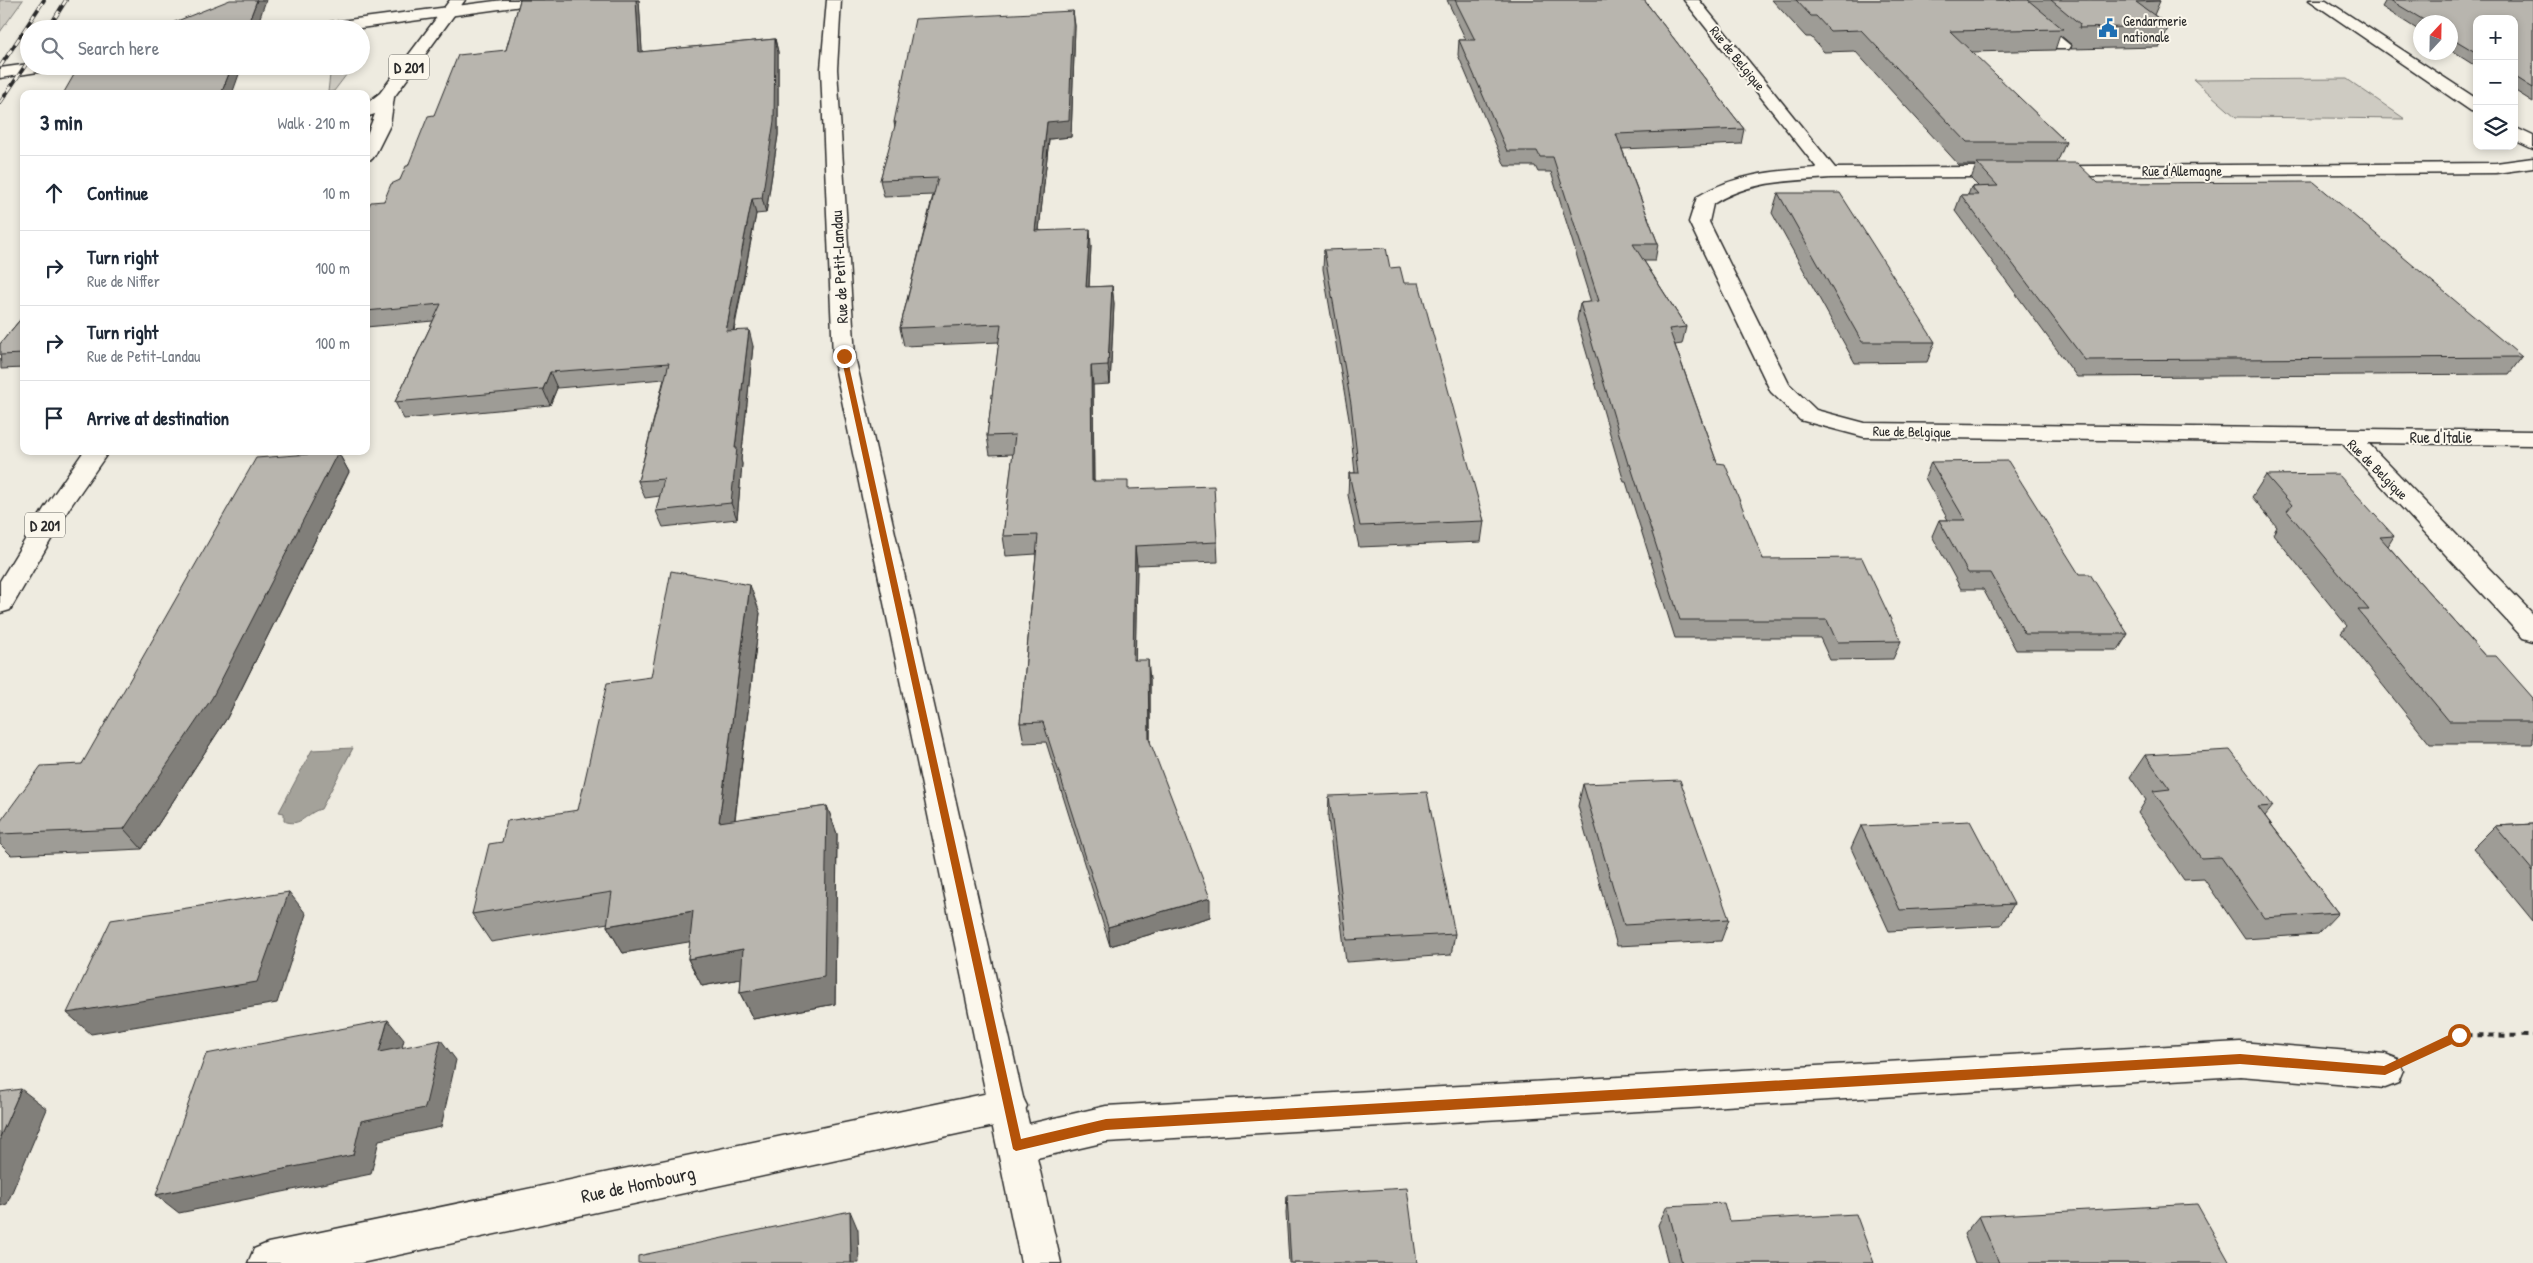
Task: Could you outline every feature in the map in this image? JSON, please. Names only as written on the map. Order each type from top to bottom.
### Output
[{"type":"street","points":[[370,20],[455,6],[536,0]]},
{"type":"street","name":"Rue de Petit-Landau","points":[[834,0],[829,69],[844,356],[1041,1263]]},
{"type":"street","name":"Rue de Belgique","points":[[1692,0],[1830,173]]},
{"type":"street","points":[[2006,0],[2063,46]]},
{"type":"street","points":[[2316,0],[2474,105]]},
{"type":"street","name":"D 201","points":[[370,109],[386,97],[455,6]]},
{"type":"street","points":[[0,73],[20,70]]},
{"type":"street","name":"D 201","points":[[370,147],[381,125],[386,97]]},
{"type":"street","points":[[2518,135],[2533,144]]},
{"type":"street","name":"Rue d'Allemagne","points":[[1830,173],[2496,168],[2533,163]]},
{"type":"street","name":"Rue de Belgique","points":[[1830,173],[1757,179],[1721,188],[1704,201],[1699,222],[1779,388],[1808,415],[1864,430],[2348,436],[2533,631]]},
{"type":"street","name":"Rue d'Italie","points":[[2348,436],[2533,438]]},
{"type":"street","name":"D 201","points":[[0,604],[50,516],[95,455]]},
{"type":"street","points":[[1016,1145],[1106,1124],[2230,1060],[2385,1070]]},
{"type":"street","name":"Rue de Hombourg","points":[[268,1263],[1008,1106]]},
{"type":"path","points":[[2385,1070],[2459,1035],[2533,1036]]},
{"type":"shaded area","points":[[0,0],[23,0],[0,32]]},
{"type":"shaded area","points":[[330,75],[346,75],[335,90],[328,90]]},
{"type":"shaded area","points":[[2347,79],[2405,119],[2236,117],[2194,80]]},
{"type":"shaded area","points":[[353,748],[321,809],[299,821],[290,823],[284,821],[284,813],[279,812],[312,750]]},
{"type":"building","points":[[230,0],[257,0],[249,20],[180,20]]},
{"type":"building","points":[[520,0],[636,0],[639,52],[775,39],[774,121],[762,198],[752,199],[726,331],[749,330],[735,448],[737,448],[731,503],[656,511],[664,479],[638,481],[669,363],[550,372],[543,389],[395,402],[441,304],[370,311],[370,204],[371,202],[384,201],[391,184],[400,180],[406,166],[408,166],[428,116],[434,115],[458,55],[506,50]]},
{"type":"building","points":[[1455,0],[1644,0],[1744,129],[1616,134],[1658,244],[1633,244],[1686,327],[1669,329],[1717,463],[1725,464],[1763,559],[1862,558],[1901,641],[1837,642],[1827,620],[1680,620],[1630,464],[1628,464],[1580,303],[1599,301],[1553,157],[1540,157],[1537,151],[1507,151],[1459,40],[1475,40]]},
{"type":"building","points":[[1796,0],[2028,0],[2063,29],[1950,31],[2066,142],[1967,142],[1861,30],[1830,31],[1816,16],[1811,16]]},
{"type":"building","points":[[2051,0],[2158,0],[2160,1],[2136,2],[2169,26],[2079,28],[2080,24]]},
{"type":"building","points":[[2390,0],[2533,0],[2533,88],[2518,79],[2518,15],[2473,15],[2473,51],[2458,42],[2458,15],[2415,15]]},
{"type":"building","points":[[1073,11],[1069,120],[1047,122],[1035,231],[1090,229],[1086,287],[1112,286],[1108,365],[1091,366],[1092,481],[1128,481],[1128,489],[1214,486],[1217,542],[1135,546],[1133,660],[1148,660],[1149,739],[1210,898],[1108,927],[1043,722],[1020,723],[1038,535],[1003,536],[1015,435],[987,436],[1001,324],[900,328],[938,178],[880,180],[896,122],[894,122],[915,19]]},
{"type":"building","points":[[74,75],[228,75],[223,90],[65,90]]},
{"type":"building","points":[[1977,163],[2077,163],[2098,183],[2314,182],[2522,357],[2085,360],[1961,195],[1978,195],[1971,187],[1998,186]]},
{"type":"building","points":[[1778,193],[1840,193],[1935,342],[1862,342]]},
{"type":"building","points":[[1386,248],[1390,268],[1400,267],[1404,283],[1419,283],[1484,521],[1360,526],[1349,473],[1359,473],[1351,404],[1324,250]]},
{"type":"building","points":[[20,320],[20,354],[0,355],[0,344]]},
{"type":"building","points":[[336,455],[212,698],[124,829],[0,834],[0,822],[41,766],[82,764],[256,458]]},
{"type":"building","points":[[2008,461],[2079,574],[2090,574],[2128,634],[2025,634],[1991,573],[1968,573],[1939,520],[1965,520],[1931,462]]},
{"type":"building","points":[[2338,474],[2394,536],[2380,537],[2485,656],[2496,656],[2533,698],[2533,721],[2449,721],[2358,610],[2369,610],[2287,511],[2292,505],[2266,475]]},
{"type":"building","points":[[671,571],[750,585],[719,822],[827,806],[824,977],[740,993],[743,949],[688,959],[693,911],[607,926],[612,892],[472,914],[489,844],[502,842],[507,821],[578,810],[607,683],[651,677]]},
{"type":"building","points":[[2230,750],[2273,806],[2258,807],[2338,913],[2264,918],[2221,857],[2201,858],[2153,791],[2170,789],[2145,755]]},
{"type":"building","points":[[1680,780],[1729,919],[1624,925],[1583,784]]},
{"type":"building","points":[[1427,792],[1455,934],[1347,940],[1329,796]]},
{"type":"building","points":[[1970,821],[2014,904],[1900,910],[1861,826]]},
{"type":"building","points":[[2533,824],[2533,871],[2495,826]]},
{"type":"building","points":[[289,892],[257,982],[67,1013],[111,920]]},
{"type":"building","points":[[388,1020],[379,1052],[441,1040],[425,1108],[361,1121],[353,1155],[156,1195],[206,1054]]},
{"type":"building","points":[[21,1089],[0,1137],[0,1092]]},
{"type":"building","points":[[1407,1188],[1417,1263],[1291,1263],[1287,1195]]},
{"type":"building","points":[[1724,1203],[1729,1221],[1856,1214],[1874,1263],[1682,1263],[1667,1206]]},
{"type":"building","points":[[2197,1204],[2230,1263],[1999,1263],[1979,1216]]},
{"type":"building","points":[[850,1211],[851,1263],[638,1263],[638,1256]]},
{"type":"railway","points":[[31,20],[44,0]]},
{"type":"railway","points":[[54,20],[66,0]]},
{"type":"railway","points":[[0,67],[20,37]]},
{"type":"railway","points":[[0,103],[20,73]]},
{"type":"place","name":"Gendarmerie nationale","points":[[2108,28]]},
{"type":"route","points":[[844,356],[860,420],[1016,1145],[1106,1124],[2240,1059],[2385,1070],[2459,1035]]}]
